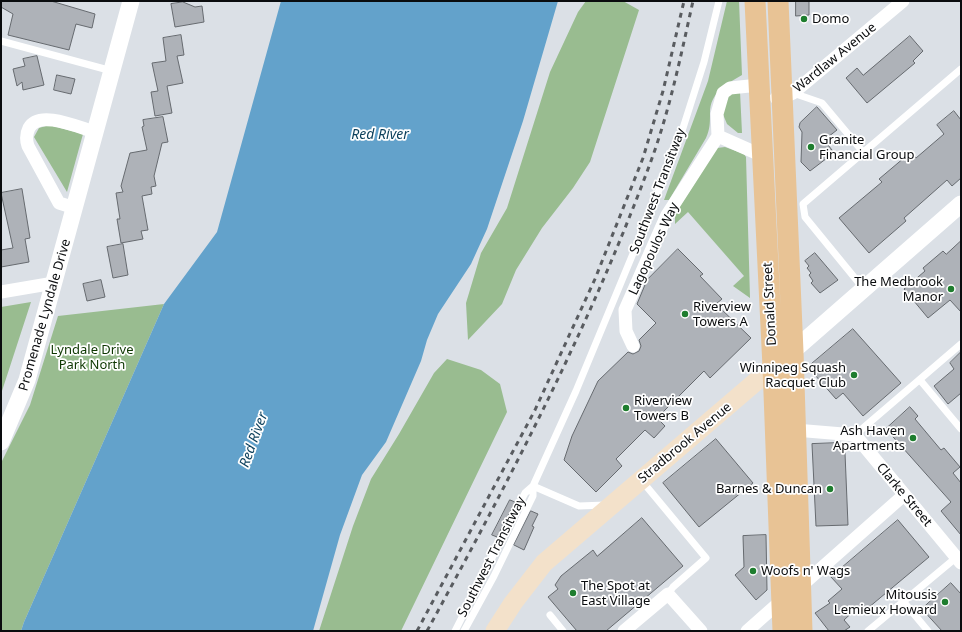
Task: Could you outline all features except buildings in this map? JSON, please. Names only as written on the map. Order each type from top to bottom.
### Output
[{"type":"main road","name":"Donald Street","points":[[755,1],[773,367],[783,631]]},
{"type":"main road","name":"Donald Street","points":[[778,1],[787,96],[795,430],[802,631]]},
{"type":"main road","name":"Stradbrook Avenue","points":[[495,631],[513,602],[544,563],[773,367]]},
{"type":"street","name":"Promenade Lyndale Drive","points":[[1,442],[28,380],[131,1]]},
{"type":"street","name":"Wardlaw Avenue","points":[[760,92],[787,96],[903,1]]},
{"type":"street","points":[[760,92],[730,88],[723,93],[717,114],[718,136],[763,156]]},
{"type":"street","points":[[75,208],[59,203],[28,146],[26,136],[28,129],[34,122],[48,119],[95,132]]},
{"type":"street","name":"Lagopoulos Way","points":[[633,346],[626,331],[625,310],[667,215],[718,136]]},
{"type":"street","name":"Stradbrook Avenue","points":[[773,367],[793,352],[863,288],[961,204]]},
{"type":"street","points":[[1,292],[54,282]]},
{"type":"street","points":[[795,430],[854,435]]},
{"type":"street","name":"Clarke Street","points":[[854,435],[959,558]]},
{"type":"street","points":[[800,587],[904,495]]},
{"type":"street","points":[[624,631],[668,594],[701,631]]},
{"type":"street","points":[[747,631],[782,600]]},
{"type":"lane","name":"Southwest Transitway","points":[[464,631],[494,576],[533,496],[533,486],[576,391],[659,190],[683,128],[704,62],[719,1]]},
{"type":"lane","points":[[1,41],[112,71]]},
{"type":"lane","points":[[863,288],[805,217],[803,204],[961,69]]},
{"type":"lane","points":[[787,96],[822,102],[863,152]]},
{"type":"lane","points":[[643,269],[643,286]]},
{"type":"lane","points":[[854,435],[961,344]]},
{"type":"lane","points":[[920,380],[961,429]]},
{"type":"lane","points":[[641,480],[706,558],[673,587],[668,594]]},
{"type":"lane","points":[[533,486],[578,506],[612,504]]},
{"type":"lane","name":"Southwest Transitway","points":[[455,631],[525,493],[533,486]]},
{"type":"lane","points":[[868,631],[959,558]]},
{"type":"lane","points":[[903,602],[928,631]]},
{"type":"lane","points":[[550,615],[563,631]]},
{"type":"green space","points":[[586,1],[623,1],[639,10],[590,162],[573,188],[542,228],[516,270],[502,304],[468,340],[466,303],[481,253],[507,208],[550,72],[578,12]]},
{"type":"green space","points":[[727,1],[739,1],[742,75],[730,82],[716,95],[711,106],[710,126],[706,138],[669,200],[664,200],[708,81]]},
{"type":"green space","points":[[740,91],[742,133],[738,133],[727,124],[722,112],[730,93]]},
{"type":"green space","points":[[49,125],[83,134],[67,192],[34,137],[39,128]]},
{"type":"green space","points":[[725,147],[744,154],[746,157],[750,298],[733,286],[744,276],[688,212],[675,224],[675,214],[715,151],[717,148]]},
{"type":"green space","points":[[31,302],[1,394],[1,307]]},
{"type":"green space","name":"Lyndale Drive Park North","points":[[164,304],[21,631],[1,631],[1,463],[30,405],[58,316]]},
{"type":"green space","points":[[447,359],[481,370],[500,384],[507,412],[401,631],[319,631],[353,526],[371,479],[434,373]]},
{"type":"water","name":"Red River","points":[[281,1],[558,1],[523,121],[487,229],[471,264],[438,314],[427,340],[421,361],[386,442],[362,475],[340,535],[313,631],[21,631],[164,304],[217,232]]},
{"type":"railway","points":[[417,631],[535,410],[595,279],[643,158],[663,91],[684,1]]},
{"type":"railway","points":[[427,631],[489,516],[548,400],[576,341],[628,222],[664,122],[675,82],[693,1]]},
{"type":"place","name":"Domo","points":[[804,19]]},
{"type":"place","name":"Granite Financial Group","points":[[811,147]]},
{"type":"place","name":"The Medbrook Manor","points":[[951,289]]},
{"type":"place","name":"Riverview Towers A","points":[[685,314]]},
{"type":"place","name":"Winnipeg Squash Racquet Club","points":[[854,375]]},
{"type":"place","name":"Riverview Towers B","points":[[626,408]]},
{"type":"place","name":"Ash Haven Apartments","points":[[913,438]]},
{"type":"place","name":"Barnes & Duncan","points":[[830,489]]},
{"type":"place","name":"Woofs n' Wags","points":[[753,571]]},
{"type":"place","name":"The Spot at East Village","points":[[573,593]]},
{"type":"place","name":"Mitousis Lemieux Howard","points":[[945,602]]}]
